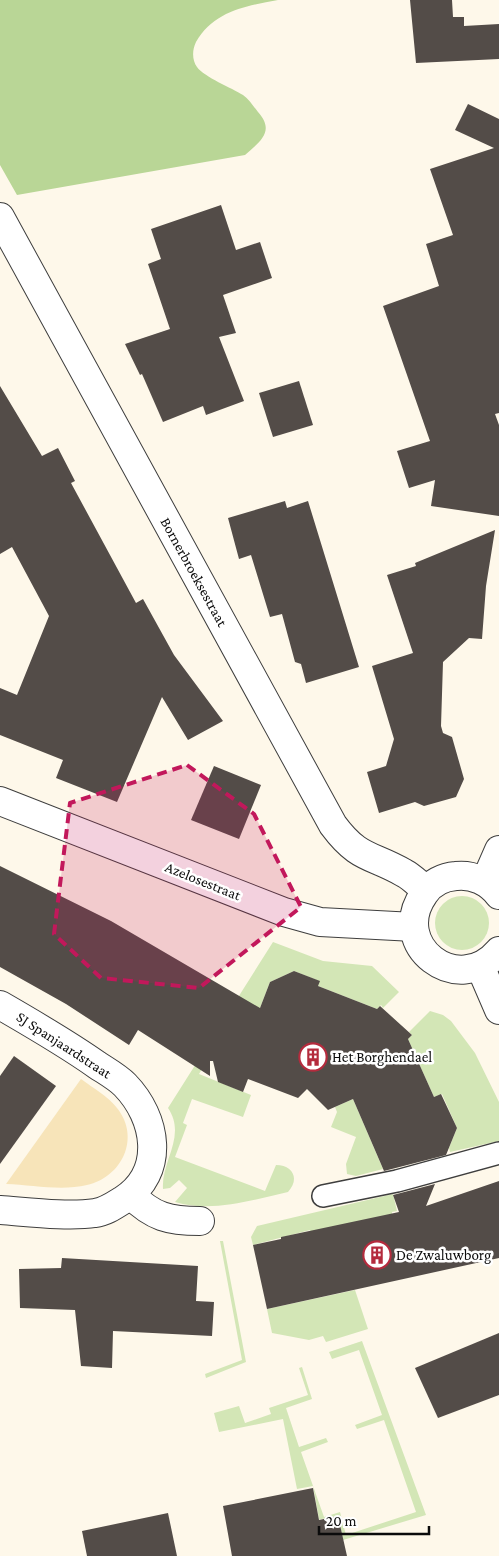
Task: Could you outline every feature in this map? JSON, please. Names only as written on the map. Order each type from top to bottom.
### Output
[{"type":"street","name":"Bornerbroeksestraat","points":[[0,217],[333,825],[346,843],[362,855],[405,873],[426,890]]},
{"type":"street","name":"Azelosestraat","points":[[0,801],[284,912],[320,922],[414,927]]},
{"type":"street","points":[[499,850],[492,888],[469,876],[451,876],[442,879],[426,890],[416,908],[414,927],[419,946],[432,961],[456,969],[470,969],[489,959],[499,1010]]},
{"type":"street","name":"SJ Spanjaardstraat","points":[[0,1005],[79,1052],[124,1084],[143,1108],[151,1133],[151,1160],[139,1184],[131,1195],[113,1206],[96,1213],[0,1210]]},
{"type":"street","points":[[131,1195],[155,1215],[168,1219],[200,1221]]},
{"type":"lane","points":[[323,1196],[397,1181],[499,1153]]},
{"type":"highlighted area","points":[[187,765],[254,814],[301,907],[199,988],[101,978],[54,934],[70,803]]},
{"type":"green space","points":[[0,0],[278,0],[243,8],[221,17],[203,32],[196,42],[193,52],[194,61],[201,71],[243,95],[249,101],[263,119],[266,130],[264,135],[245,155],[17,195],[0,165]]},
{"type":"green space","points":[[457,896],[467,896],[477,900],[485,908],[489,923],[485,938],[477,946],[467,950],[457,950],[447,946],[439,938],[435,928],[435,918],[439,908],[447,900]]},
{"type":"green space","points":[[273,942],[323,961],[372,966],[399,992],[383,1008],[381,1005],[377,1009],[318,986],[319,981],[294,971],[270,982],[248,1039],[225,1030],[199,1074],[251,1095],[243,1117],[192,1099],[183,1123],[187,1125],[175,1157],[265,1191],[276,1165],[287,1167],[294,1178],[292,1187],[288,1192],[246,1202],[218,1206],[189,1205],[175,1202],[187,1188],[179,1180],[170,1188],[163,1189],[163,1179],[172,1148],[175,1129],[173,1118],[168,1108]]},
{"type":"green space","points":[[430,1011],[443,1015],[451,1021],[475,1053],[499,1102],[499,1141],[450,1152],[449,1148],[457,1128],[442,1094],[434,1097],[408,1039],[412,1035],[409,1032]]},
{"type":"green space","points":[[353,1099],[383,1169],[356,1176],[347,1174],[346,1164],[356,1137],[331,1127],[337,1112],[335,1107]]},
{"type":"green space","points":[[393,1194],[397,1211],[392,1212],[392,1214],[311,1232],[310,1230],[253,1245],[251,1237],[257,1226]]},
{"type":"green space","points":[[220,1241],[223,1241],[246,1362],[206,1378],[205,1374],[242,1360]]},
{"type":"green space","points":[[355,1290],[368,1329],[326,1342],[323,1336],[309,1340],[272,1333],[267,1309]]},
{"type":"green space","points":[[362,1341],[426,1515],[343,1540],[338,1516],[305,1522],[319,1519],[313,1486],[297,1489],[283,1419],[219,1432],[214,1413],[239,1406],[245,1423],[271,1414],[269,1408],[308,1395],[299,1368],[302,1367],[312,1399],[286,1408],[299,1447],[326,1438],[328,1442],[301,1452],[324,1517],[340,1512],[346,1535],[416,1512],[384,1420],[357,1429],[355,1425],[382,1415],[359,1350],[332,1359],[329,1352]]},
{"type":"sand","points":[[81,1079],[109,1100],[117,1108],[124,1120],[127,1143],[124,1155],[118,1165],[110,1174],[99,1181],[77,1187],[57,1188],[6,1184]]},
{"type":"building","points":[[410,0],[452,0],[453,17],[464,17],[464,26],[499,24],[499,59],[416,63]]},
{"type":"building","points":[[468,104],[499,119],[499,413],[495,414],[499,425],[499,516],[431,506],[435,480],[409,488],[397,451],[430,441],[383,306],[439,286],[426,244],[453,235],[430,169],[494,148],[455,130]]},
{"type":"building","points":[[221,205],[236,250],[260,242],[272,278],[223,295],[236,333],[219,337],[244,401],[206,415],[203,406],[163,422],[142,374],[140,375],[125,344],[170,329],[148,264],[161,259],[151,229]]},
{"type":"building","points":[[299,381],[313,425],[273,437],[259,393]]},
{"type":"building","points":[[0,386],[42,456],[58,448],[75,481],[71,483],[136,603],[143,599],[174,655],[223,721],[188,740],[162,697],[117,802],[56,778],[63,760],[0,735],[0,688],[17,695],[49,616],[12,547],[0,554]]},
{"type":"building","points":[[285,501],[287,508],[308,501],[359,667],[306,683],[301,664],[295,662],[282,614],[270,617],[251,555],[239,559],[228,518]]},
{"type":"building","points":[[495,530],[486,586],[482,639],[469,638],[443,662],[441,726],[443,733],[452,737],[464,779],[456,797],[424,806],[415,802],[379,813],[367,772],[386,766],[394,739],[372,666],[413,653],[387,575],[416,566],[415,563]]},
{"type":"building","points":[[214,766],[261,785],[239,839],[191,820]]},
{"type":"building","points":[[0,866],[111,921],[260,1008],[270,982],[294,971],[320,981],[318,986],[377,1009],[380,1006],[412,1035],[408,1039],[434,1097],[441,1094],[457,1128],[446,1155],[384,1171],[353,1099],[328,1110],[307,1089],[298,1098],[248,1079],[243,1092],[218,1082],[213,1061],[210,1061],[210,1076],[138,1030],[129,1045],[66,1004],[0,967]]},
{"type":"building","points":[[14,1056],[56,1086],[0,1164],[0,1076]]},
{"type":"building","name":"De Zwaluwborg","points":[[499,1181],[499,1258],[267,1309],[253,1245],[281,1239],[281,1237],[399,1212],[393,1195],[435,1184],[426,1206]]},
{"type":"building","points":[[62,1258],[198,1266],[196,1301],[214,1302],[212,1336],[113,1331],[112,1368],[81,1366],[75,1310],[20,1308],[19,1269],[61,1268]]},
{"type":"building","points":[[499,1333],[499,1395],[438,1418],[415,1368]]},
{"type":"building","points":[[313,1488],[319,1520],[338,1516],[347,1556],[232,1556],[223,1506]]},
{"type":"building","points":[[168,1513],[177,1556],[87,1556],[82,1531]]},
{"type":"place","name":"Het Borghendael","points":[[313,1057]]},
{"type":"place","name":"De Zwaluwborg","points":[[377,1255]]}]
